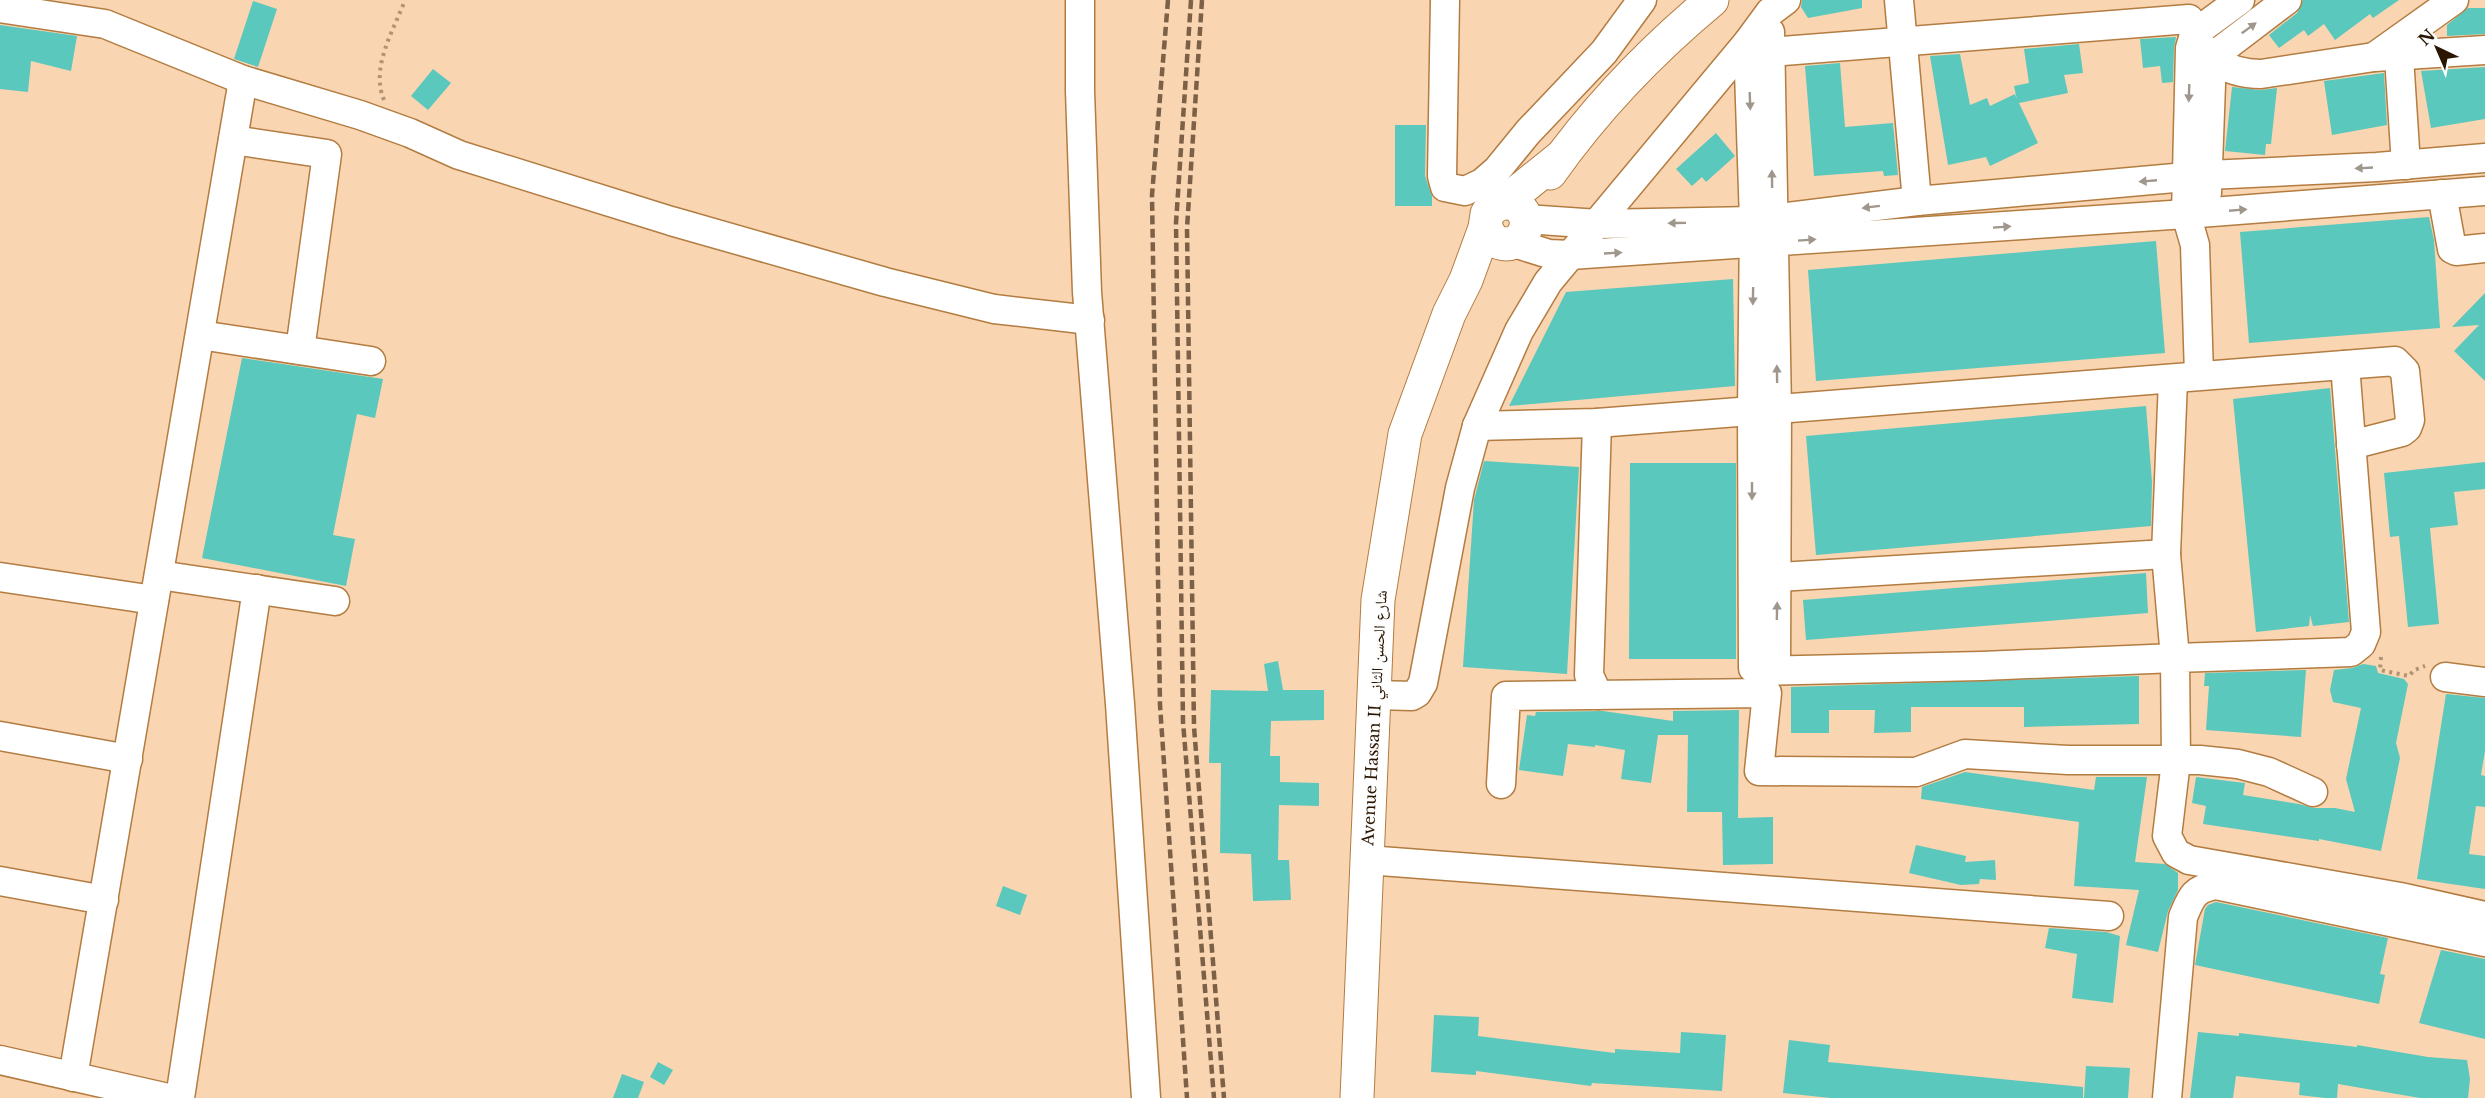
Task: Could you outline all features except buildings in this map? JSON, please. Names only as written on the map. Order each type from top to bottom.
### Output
[{"type":"main road","name":"Avenue Hassan II شارع الحسن الثاني","points":[[1357,1098],[1378,600],[1405,434],[1449,314],[1466,280],[1505,224],[1630,76],[1712,0]]},
{"type":"street","points":[[1080,0],[1080,91],[1090,320],[1120,704],[1146,1098]]},
{"type":"street","points":[[1445,0],[1441,158],[1445,187],[1459,208],[1505,224],[1549,254],[1570,255],[1764,232],[2196,213],[2485,191]]},
{"type":"street","points":[[1445,187],[1465,191],[1489,177],[1604,52],[1642,0]]},
{"type":"street","points":[[1899,0],[1917,201]]},
{"type":"street","points":[[1759,47],[1904,40],[2189,18],[2206,24],[2240,0]]},
{"type":"street","points":[[2197,177],[2212,57],[2287,0]]},
{"type":"street","points":[[2386,57],[2454,0]]},
{"type":"street","points":[[1375,695],[1412,696],[1417,693],[1423,683],[1460,488],[1477,426],[1519,331],[1548,282],[1570,255],[1759,47],[1778,6]]},
{"type":"street","points":[[0,8],[105,24],[243,80],[360,115],[410,133],[459,156],[683,224],[862,275],[993,309],[1090,320]]},
{"type":"street","points":[[2189,18],[2212,57],[2234,71],[2261,74],[2386,57],[2485,50]]},
{"type":"street","points":[[2189,18],[2197,177],[2186,378],[2166,555],[2175,658],[2176,761],[2167,836],[2176,853],[2189,860],[2400,897],[2485,916]]},
{"type":"street","points":[[1759,47],[1764,232],[1765,579],[1776,669],[1982,666],[2351,652],[2361,644],[2366,632],[2345,365]]},
{"type":"street","points":[[2386,57],[2406,165]]},
{"type":"street","points":[[74,1077],[243,80]]},
{"type":"street","points":[[233,140],[327,154],[300,350]]},
{"type":"street","points":[[1505,224],[1598,224],[1764,232],[1917,201],[2197,177],[2485,158]]},
{"type":"street","points":[[2442,194],[2452,249],[2456,251],[2485,248]]},
{"type":"street","points":[[200,335],[371,361]]},
{"type":"street","points":[[1477,426],[1598,423],[2395,361],[2405,371],[2409,410],[2407,428],[2402,432],[2351,446]]},
{"type":"street","points":[[1598,423],[1589,675],[1598,695]]},
{"type":"street","points":[[1765,579],[2166,555]]},
{"type":"street","points":[[0,577],[157,587],[257,590],[335,601]]},
{"type":"street","points":[[180,1098],[257,590]]},
{"type":"street","points":[[2445,677],[2485,682]]},
{"type":"street","points":[[1501,784],[1506,696],[1767,693],[1760,771],[1916,772],[1965,754],[2068,760],[2200,760],[2238,764],[2269,772],[2313,792]]},
{"type":"street","points":[[0,736],[128,759]]},
{"type":"street","points":[[1367,860],[2109,916]]},
{"type":"street","points":[[0,881],[104,900]]},
{"type":"street","points":[[2167,1098],[2183,917],[2193,895],[2203,887],[2216,885],[2485,942]]},
{"type":"street","points":[[0,1060],[168,1098]]},
{"type":"path","points":[[386,104],[379,79],[385,50],[405,0]]},
{"type":"path","points":[[2361,644],[2380,654],[2380,670],[2409,676],[2414,670],[2424,666],[2432,668],[2445,677]]},
{"type":"railway","points":[[1168,0],[1152,195],[1160,705],[1187,1098]]},
{"type":"railway","points":[[1191,0],[1176,223],[1183,722],[1214,1098]]},
{"type":"railway","points":[[1202,0],[1187,228],[1194,727],[1224,1098]]}]
